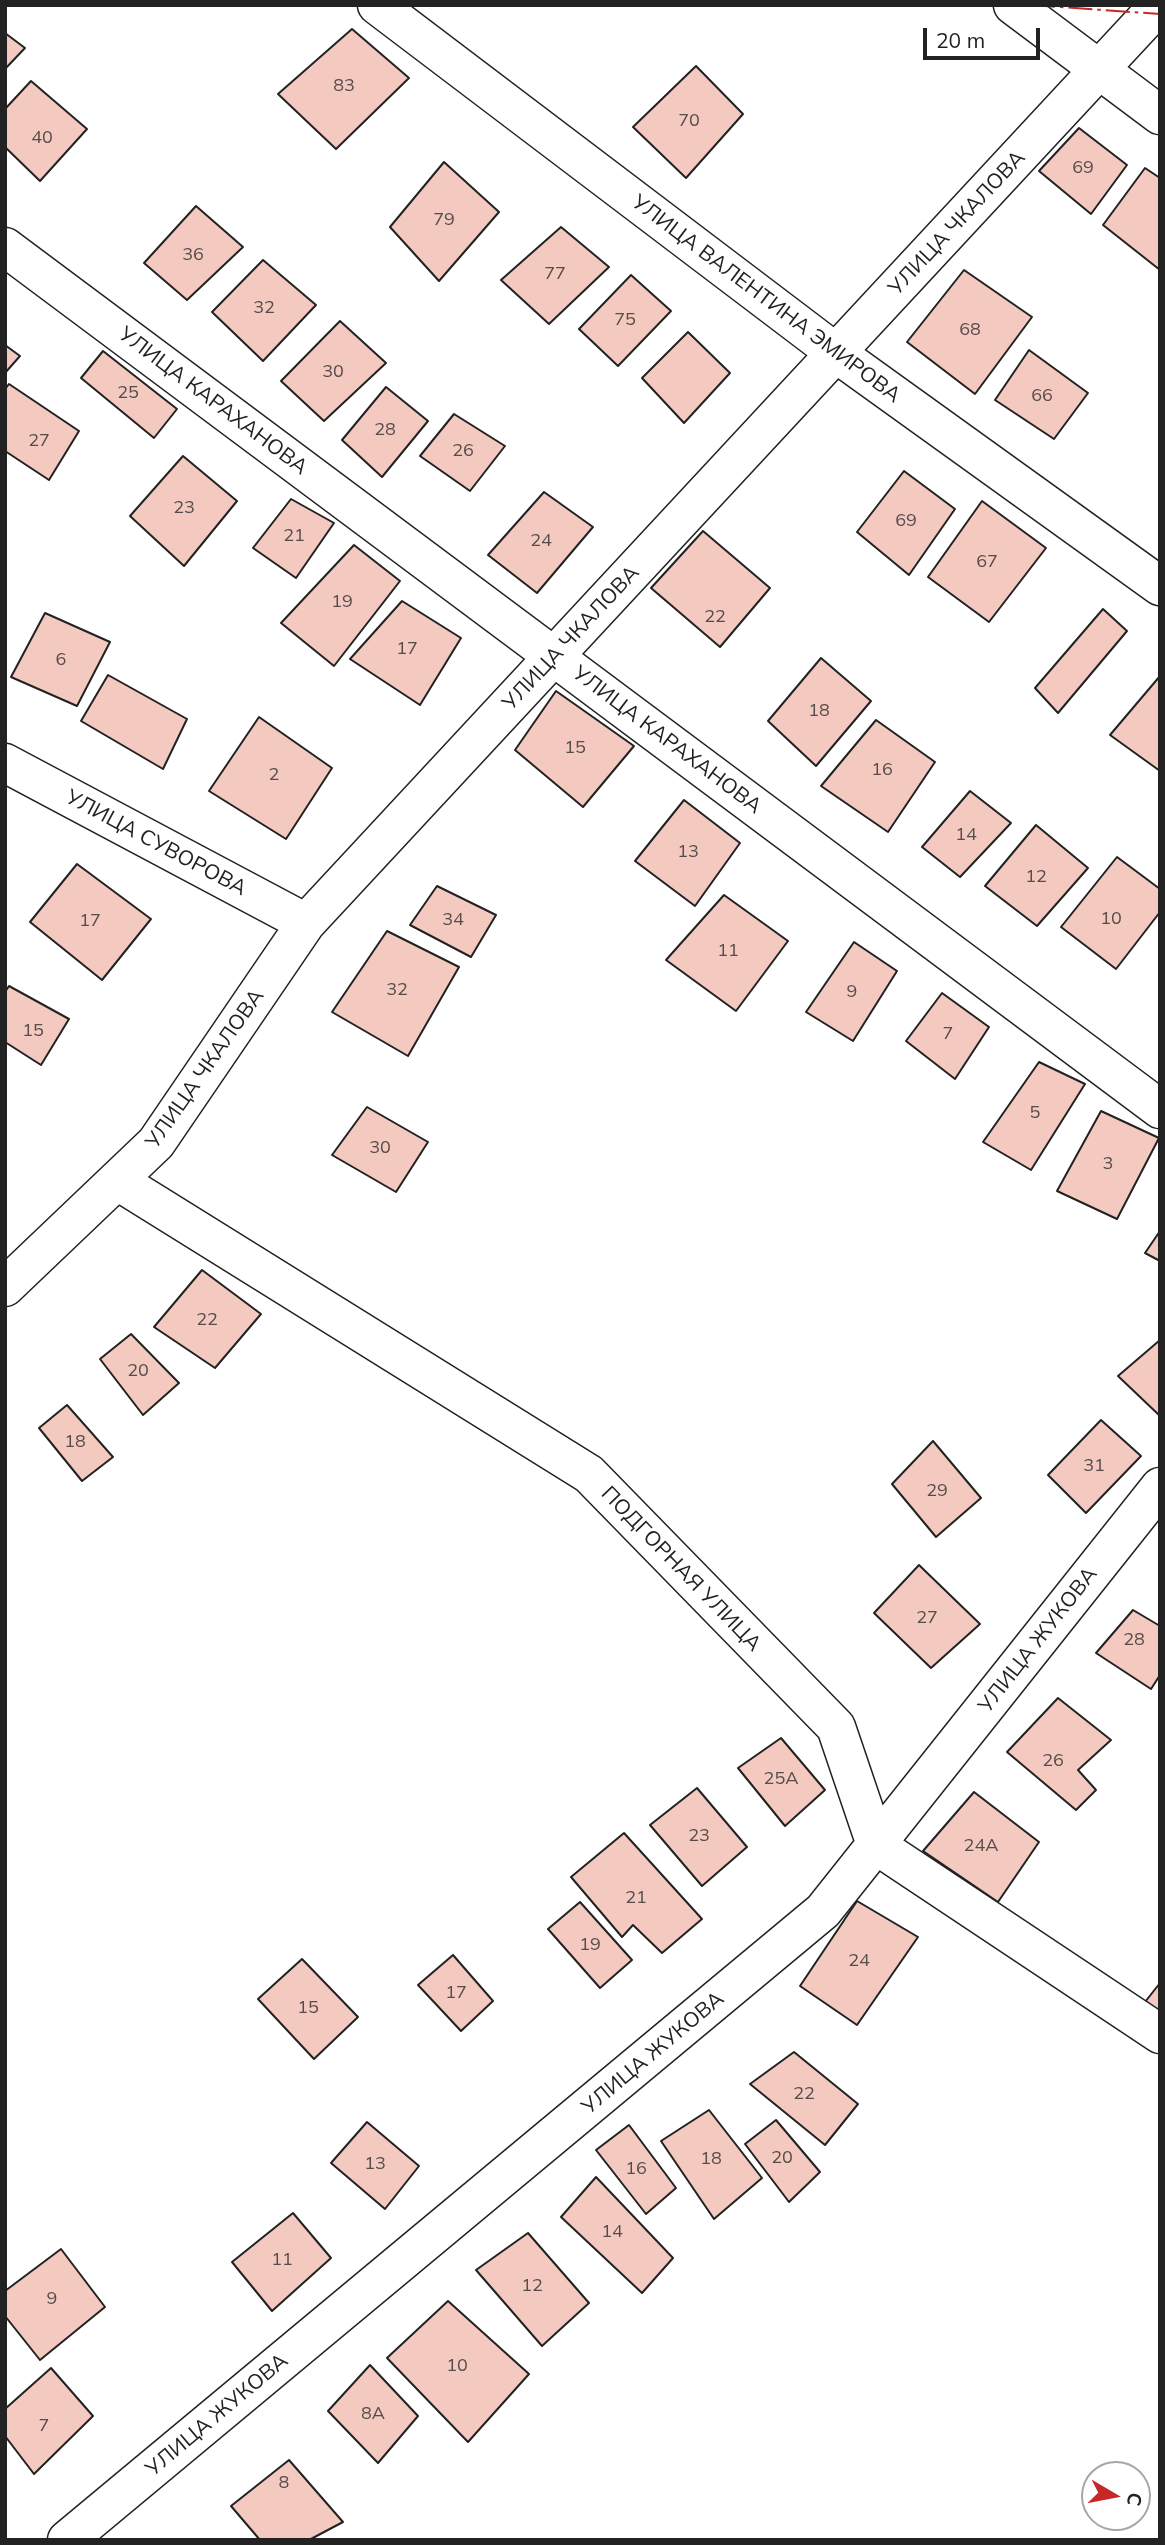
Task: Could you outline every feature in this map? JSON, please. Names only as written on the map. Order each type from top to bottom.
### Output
[{"type":"street","name":"УЛИЦА ВАЛЕНТИНА ЭМИРОВА","points":[[377,5],[836,353],[1160,586]]},
{"type":"street","points":[[1013,5],[1160,115]]},
{"type":"street","name":"УЛИЦА ЧКАЛОВА","points":[[5,1287],[156,1143],[306,923],[1159,5]]},
{"type":"street","name":"УЛИЦА КАРАХАНОВА","points":[[5,247],[1160,1109]]},
{"type":"street","name":"УЛИЦА СУВОРОВА","points":[[5,763],[306,923]]},
{"type":"street","name":"ПОДГОРНАЯ УЛИЦА","points":[[118,1181],[589,1474],[836,1727],[876,1845]]},
{"type":"street","name":"УЛИЦА ЖУКОВА","points":[[67,2540],[823,1911],[1160,1487]]},
{"type":"street","points":[[876,1845],[1160,2034]]},
{"type":"building","points":[[352,29],[409,78],[336,149],[278,94]]},
{"type":"building","points":[[5,33],[25,48],[5,69]]},
{"type":"building","points":[[696,66],[743,114],[686,178],[633,127]]},
{"type":"building","points":[[31,81],[87,129],[40,181],[5,147],[5,109]]},
{"type":"building","points":[[1079,128],[1127,165],[1091,214],[1039,171]]},
{"type":"building","points":[[444,162],[499,212],[439,281],[390,227]]},
{"type":"building","points":[[1145,168],[1160,178],[1160,270],[1103,225]]},
{"type":"building","points":[[196,206],[243,247],[187,300],[144,263]]},
{"type":"building","points":[[561,227],[609,267],[549,324],[501,280]]},
{"type":"building","points":[[263,260],[316,305],[263,361],[212,312]]},
{"type":"building","points":[[964,270],[1032,317],[975,394],[907,342]]},
{"type":"building","points":[[631,275],[671,311],[618,366],[579,329]]},
{"type":"building","points":[[340,321],[386,363],[324,421],[281,381]]},
{"type":"building","points":[[688,332],[730,373],[684,423],[642,378]]},
{"type":"building","points":[[5,345],[20,356],[5,373]]},
{"type":"building","points":[[1029,350],[1088,393],[1054,439],[995,400]]},
{"type":"building","points":[[103,351],[177,409],[154,438],[81,378]]},
{"type":"building","points":[[9,384],[79,431],[49,480],[5,451],[5,389]]},
{"type":"building","points":[[386,387],[428,421],[382,477],[342,440]]},
{"type":"building","points":[[454,414],[505,446],[470,491],[420,456]]},
{"type":"building","points":[[183,456],[237,501],[184,566],[130,516]]},
{"type":"building","points":[[904,471],[955,509],[909,575],[857,532]]},
{"type":"building","points":[[544,492],[593,527],[537,593],[488,555]]},
{"type":"building","points":[[291,499],[334,523],[296,578],[253,548]]},
{"type":"building","points":[[982,501],[1046,548],[989,622],[928,577]]},
{"type":"building","points":[[703,531],[770,588],[720,647],[651,588]]},
{"type":"building","points":[[354,545],[400,581],[334,666],[281,623]]},
{"type":"building","points":[[402,601],[461,638],[420,705],[350,659]]},
{"type":"building","points":[[1103,609],[1127,631],[1058,713],[1035,688]]},
{"type":"building","points":[[45,613],[110,642],[77,706],[11,677]]},
{"type":"building","points":[[821,658],[871,701],[816,766],[768,721]]},
{"type":"building","points":[[108,675],[187,719],[163,769],[81,721]]},
{"type":"building","points":[[1160,676],[1160,771],[1110,735]]},
{"type":"building","points":[[556,691],[634,746],[583,807],[515,750]]},
{"type":"building","points":[[259,717],[332,768],[286,839],[209,791]]},
{"type":"building","points":[[876,720],[935,762],[888,832],[821,786]]},
{"type":"building","points":[[970,791],[1011,823],[960,877],[922,847]]},
{"type":"building","points":[[684,800],[740,843],[695,906],[635,861]]},
{"type":"building","points":[[1036,825],[1088,868],[1037,926],[985,886]]},
{"type":"building","points":[[1117,857],[1160,889],[1160,912],[1116,969],[1061,927]]},
{"type":"building","points":[[77,864],[151,919],[102,980],[30,922]]},
{"type":"building","points":[[437,886],[496,915],[471,957],[410,925]]},
{"type":"building","points":[[724,895],[788,941],[736,1011],[666,960]]},
{"type":"building","points":[[387,931],[459,967],[408,1056],[332,1012]]},
{"type":"building","points":[[854,942],[897,971],[853,1041],[806,1012]]},
{"type":"building","points":[[9,986],[69,1019],[41,1065],[5,1042],[5,992]]},
{"type":"building","points":[[942,993],[989,1027],[955,1079],[906,1041]]},
{"type":"building","points":[[1039,1062],[1085,1084],[1031,1170],[983,1142]]},
{"type":"building","points":[[367,1107],[428,1142],[396,1192],[332,1155]]},
{"type":"building","points":[[1101,1111],[1159,1138],[1117,1219],[1057,1191]]},
{"type":"building","points":[[1160,1231],[1160,1261],[1145,1253]]},
{"type":"building","points":[[202,1270],[261,1314],[215,1368],[154,1327]]},
{"type":"building","points":[[131,1334],[179,1383],[143,1415],[100,1359]]},
{"type":"building","points":[[1160,1340],[1160,1416],[1118,1376]]},
{"type":"building","points":[[67,1405],[113,1457],[82,1481],[39,1428]]},
{"type":"building","points":[[1101,1420],[1141,1456],[1086,1513],[1048,1475]]},
{"type":"building","points":[[933,1441],[981,1498],[936,1537],[892,1484]]},
{"type":"building","points":[[919,1565],[980,1624],[931,1668],[874,1613]]},
{"type":"building","points":[[1133,1610],[1160,1626],[1160,1675],[1151,1689],[1096,1653]]},
{"type":"building","points":[[1058,1698],[1111,1740],[1078,1770],[1096,1790],[1076,1810],[1007,1752]]},
{"type":"building","points":[[781,1738],[825,1790],[785,1826],[738,1768]]},
{"type":"building","points":[[697,1788],[747,1847],[702,1886],[650,1825]]},
{"type":"building","points":[[974,1792],[1039,1842],[998,1902],[923,1851]]},
{"type":"building","points":[[624,1833],[702,1919],[662,1953],[633,1925],[622,1937],[571,1877]]},
{"type":"building","points":[[857,1901],[918,1937],[857,2025],[800,1986]]},
{"type":"building","points":[[580,1902],[632,1960],[600,1988],[548,1929]]},
{"type":"building","points":[[453,1955],[493,2001],[461,2031],[418,1985]]},
{"type":"building","points":[[302,1959],[358,2017],[314,2059],[258,1999]]},
{"type":"building","points":[[1160,1983],[1160,2013],[1145,2002]]},
{"type":"building","points":[[794,2052],[858,2104],[825,2145],[750,2084]]},
{"type":"building","points":[[709,2110],[762,2178],[714,2219],[661,2141]]},
{"type":"building","points":[[776,2120],[820,2172],[789,2202],[745,2144]]},
{"type":"building","points":[[367,2122],[419,2166],[385,2209],[331,2163]]},
{"type":"building","points":[[629,2125],[676,2188],[646,2214],[596,2150]]},
{"type":"building","points":[[596,2177],[673,2258],[642,2293],[561,2217]]},
{"type":"building","points":[[293,2213],[331,2258],[272,2311],[232,2262]]},
{"type":"building","points":[[528,2233],[589,2303],[542,2346],[476,2270]]},
{"type":"building","points":[[61,2249],[105,2307],[40,2360],[5,2316],[5,2291]]},
{"type":"building","points":[[448,2301],[529,2374],[468,2442],[387,2358]]},
{"type":"building","points":[[370,2365],[418,2416],[378,2463],[328,2411]]},
{"type":"building","points":[[51,2368],[93,2416],[34,2474],[5,2436],[5,2409]]},
{"type":"building","points":[[289,2460],[343,2522],[309,2540],[260,2540],[231,2506]]},
{"type":"power","points":[[1031,5],[1160,14]]}]
